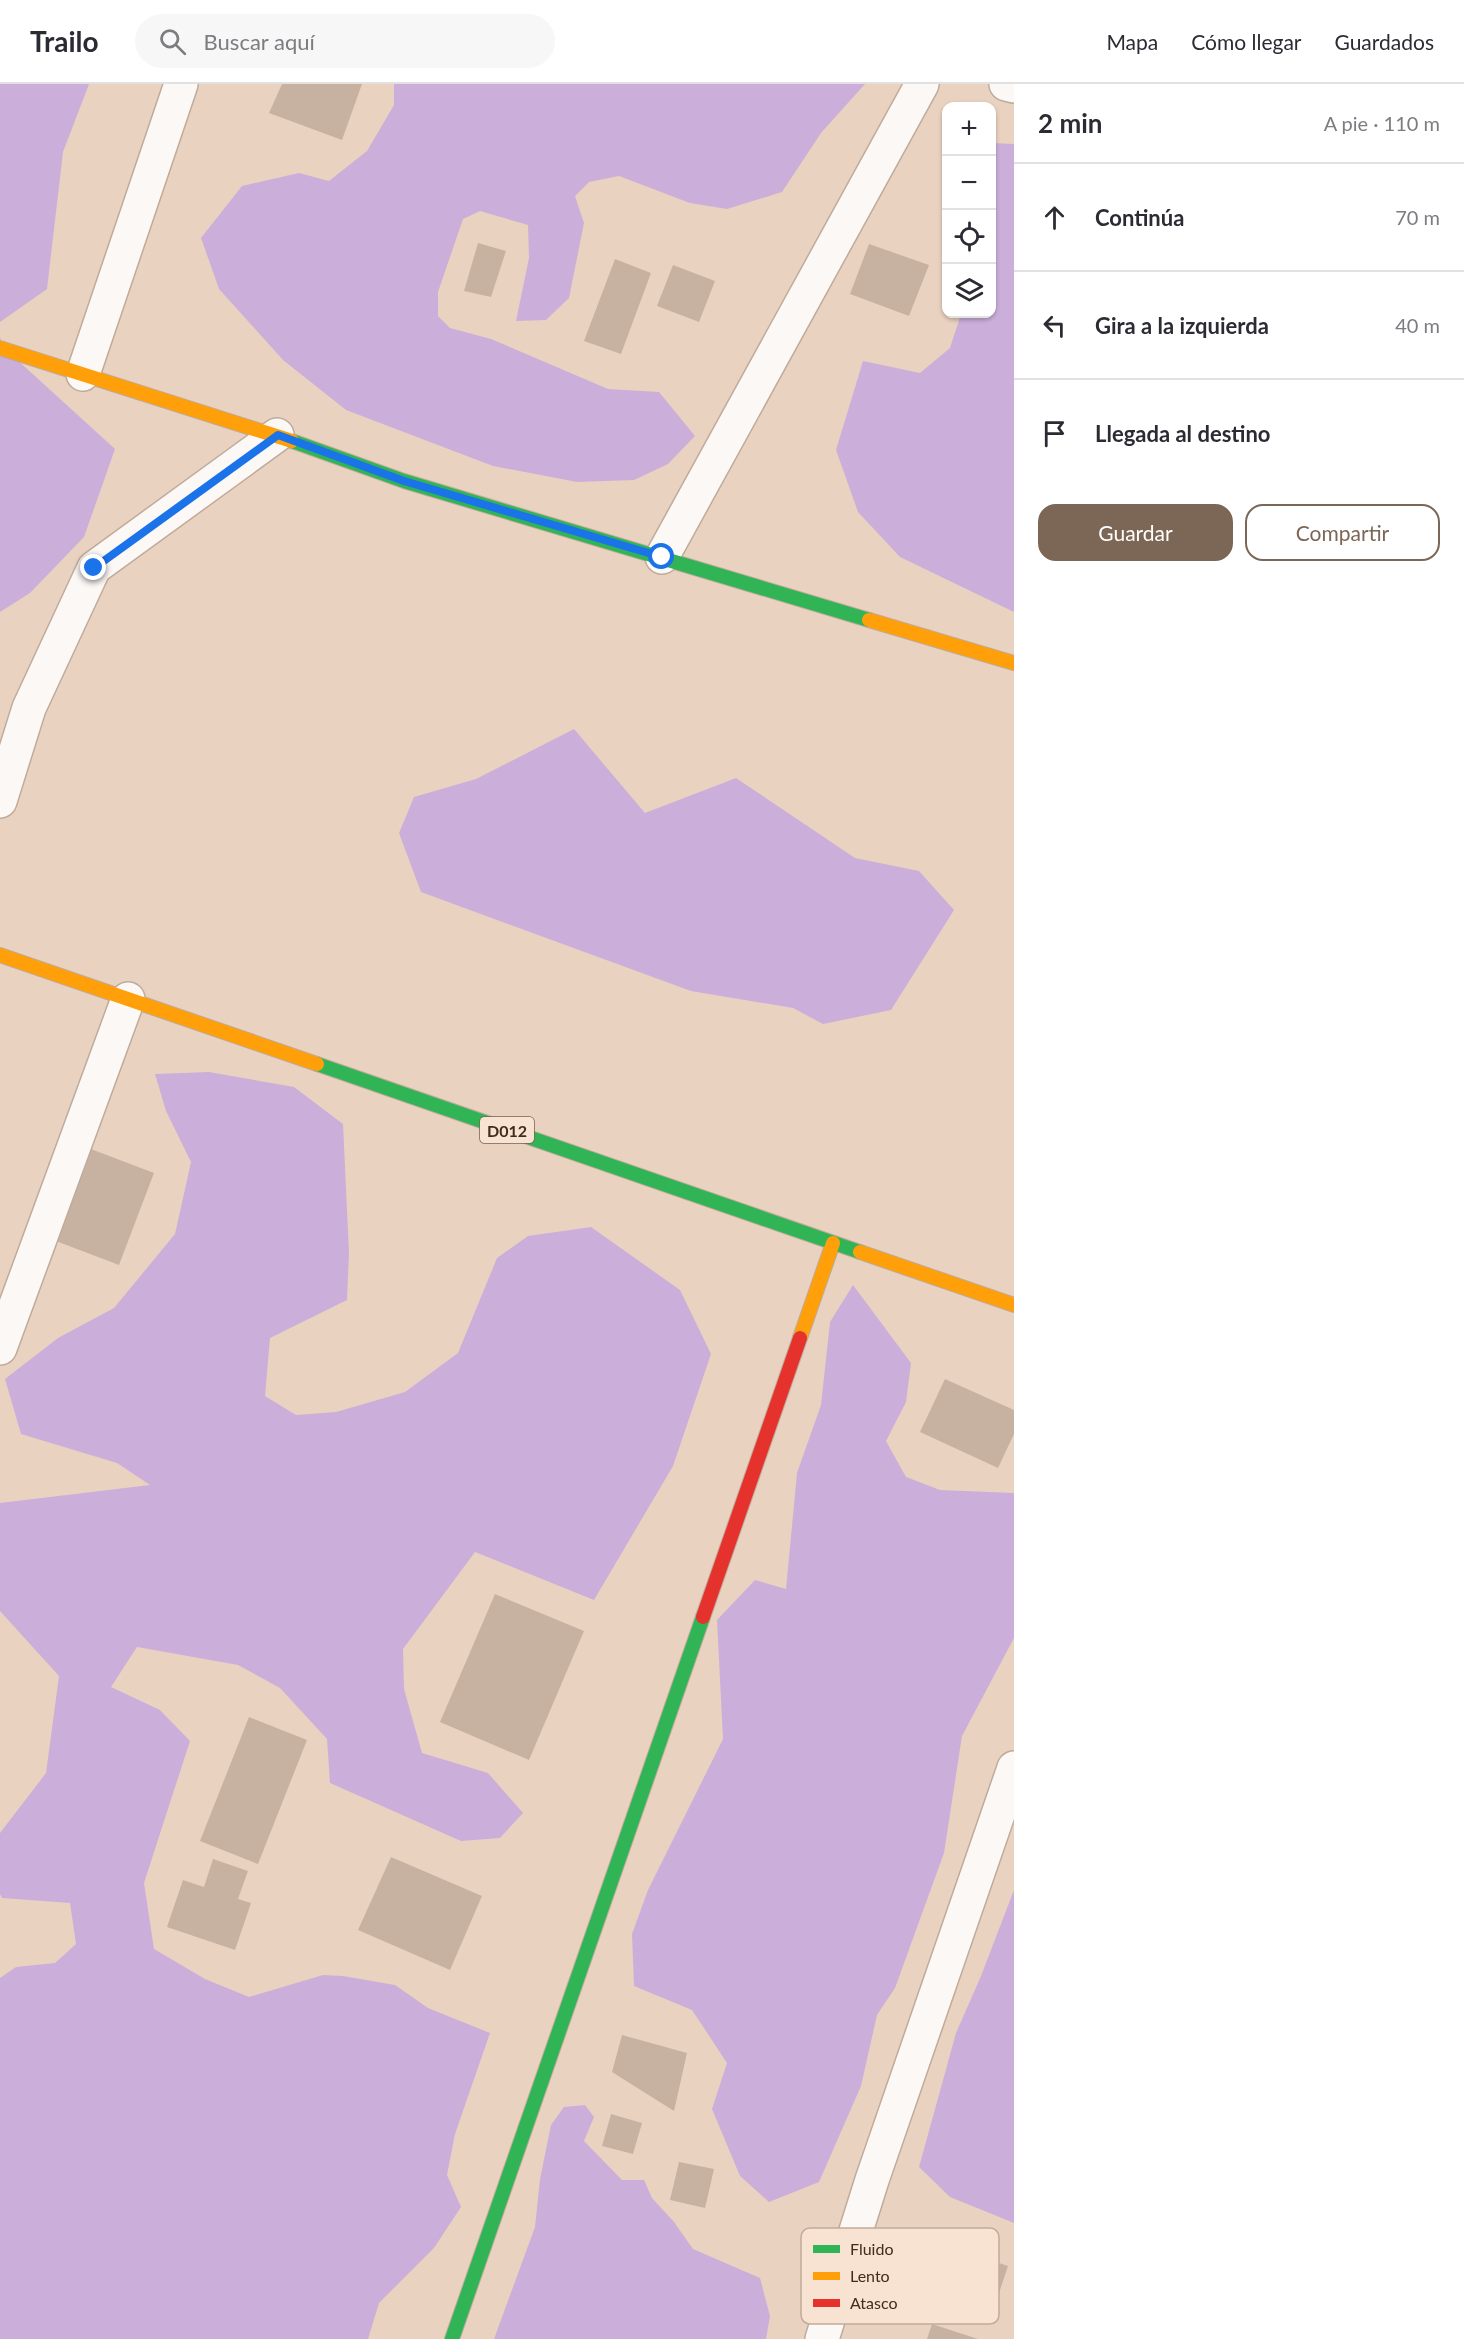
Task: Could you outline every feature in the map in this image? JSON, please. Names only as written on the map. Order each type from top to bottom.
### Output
[{"type":"street","points":[[83,374],[181,84]]},
{"type":"street","points":[[662,557],[922,84]]},
{"type":"street","points":[[1006,84],[1014,87]]},
{"type":"street","points":[[0,348],[278,435],[404,481],[1014,663]]},
{"type":"street","points":[[0,801],[29,708],[94,568],[278,435]]},
{"type":"street","name":"D012","points":[[0,955],[1014,1305]]},
{"type":"street","points":[[0,1348],[128,999]]},
{"type":"street","points":[[452,2339],[833,1243]]},
{"type":"street","points":[[857,2228],[1014,1768]]},
{"type":"street","points":[[822,2339],[827,2324]]},
{"type":"shaded area","points":[[0,84],[89,84],[63,152],[47,289],[0,322]]},
{"type":"shaded area","points":[[394,84],[865,84],[821,133],[782,192],[727,209],[690,203],[619,176],[589,182],[575,196],[584,223],[569,298],[546,320],[516,321],[529,258],[528,225],[480,211],[463,219],[438,292],[438,316],[450,328],[491,339],[608,389],[659,392],[695,436],[668,464],[634,480],[577,482],[493,466],[346,410],[283,360],[219,289],[201,238],[242,186],[299,173],[329,181],[367,151],[394,105]]},
{"type":"shaded area","points":[[996,143],[1014,144],[1014,612],[900,557],[858,512],[836,450],[863,361],[920,373],[950,348],[960,318],[996,318]]},
{"type":"shaded area","points":[[0,336],[2,346],[115,449],[84,537],[30,593],[0,612]]},
{"type":"shaded area","points":[[574,729],[645,813],[736,778],[855,858],[919,871],[954,910],[891,1010],[823,1024],[793,1008],[691,991],[421,892],[399,833],[414,797],[476,779]]},
{"type":"shaded area","points":[[209,1072],[294,1087],[343,1124],[349,1253],[347,1300],[270,1338],[265,1396],[296,1415],[336,1412],[405,1392],[458,1353],[497,1258],[528,1236],[591,1227],[680,1290],[711,1354],[673,1466],[594,1600],[475,1552],[403,1649],[404,1689],[422,1753],[488,1773],[523,1813],[500,1838],[461,1841],[330,1783],[327,1739],[280,1688],[238,1665],[137,1647],[111,1687],[160,1710],[190,1741],[144,1883],[154,1949],[205,1979],[249,1997],[323,1975],[395,1985],[428,2008],[490,2033],[455,2134],[447,2175],[461,2207],[434,2248],[379,2303],[368,2339],[0,2339],[0,1978],[16,1967],[55,1963],[76,1944],[70,1903],[2,1898],[0,1894],[0,1833],[46,1773],[59,1676],[0,1611],[0,1503],[150,1485],[117,1463],[21,1434],[5,1379],[58,1338],[114,1308],[175,1234],[191,1162],[166,1111],[155,1074]]},
{"type":"shaded area","points":[[853,1285],[911,1363],[906,1402],[886,1441],[906,1477],[940,1490],[1014,1493],[1014,1638],[962,1736],[944,1853],[895,1988],[877,2015],[861,2086],[819,2182],[769,2202],[740,2176],[712,2109],[727,2063],[692,2010],[634,1986],[632,1934],[648,1890],[723,1739],[717,1620],[755,1580],[786,1589],[797,1473],[821,1405],[830,1322]]},
{"type":"shaded area","points":[[1014,1890],[1014,2223],[950,2197],[919,2167],[956,2033]]},
{"type":"shaded area","points":[[585,2105],[594,2117],[584,2141],[622,2180],[644,2180],[652,2198],[674,2222],[693,2249],[760,2278],[770,2316],[766,2339],[494,2339],[535,2227],[540,2179],[551,2125],[564,2107]]},
{"type":"building","points":[[282,84],[362,84],[342,140],[269,113]]},
{"type":"building","points":[[478,243],[506,251],[491,297],[464,291]]},
{"type":"building","points":[[869,244],[929,265],[909,316],[850,294]]},
{"type":"building","points":[[615,259],[651,273],[621,354],[584,341]]},
{"type":"building","points":[[673,265],[715,281],[699,322],[657,306]]},
{"type":"building","points":[[83,1146],[154,1173],[119,1265],[48,1238]]},
{"type":"building","points":[[945,1379],[1014,1410],[1014,1434],[998,1468],[920,1432]]},
{"type":"building","points":[[495,1594],[584,1631],[529,1760],[440,1722]]},
{"type":"building","points":[[249,1717],[307,1740],[258,1864],[200,1841]]},
{"type":"building","points":[[391,1857],[482,1896],[450,1970],[358,1930]]},
{"type":"building","points":[[213,1859],[248,1871],[238,1899],[251,1903],[235,1950],[167,1927],[183,1880],[204,1887]]},
{"type":"building","points":[[622,2035],[687,2053],[674,2111],[612,2072]]},
{"type":"building","points":[[611,2114],[642,2123],[633,2154],[602,2146]]},
{"type":"building","points":[[679,2162],[714,2169],[705,2208],[670,2200]]},
{"type":"building","points":[[999,2263],[1008,2266],[999,2293]]},
{"type":"building","points":[[932,2324],[978,2339],[927,2339]]},
{"type":"traffic: fast","points":[[292,441],[404,481],[869,620]]},
{"type":"traffic: fast","points":[[317,1064],[860,1252]]},
{"type":"traffic: fast","points":[[452,2339],[703,1617]]},
{"type":"traffic: slow","points":[[0,348],[292,441]]},
{"type":"traffic: slow","points":[[869,620],[1014,663]]},
{"type":"traffic: slow","points":[[0,955],[317,1064]]},
{"type":"traffic: slow","points":[[800,1338],[833,1243]]},
{"type":"traffic: slow","points":[[860,1252],[1014,1305]]},
{"type":"traffic: jam","points":[[703,1617],[800,1338]]},
{"type":"route","points":[[94,568],[278,435],[404,481],[662,557]]}]
